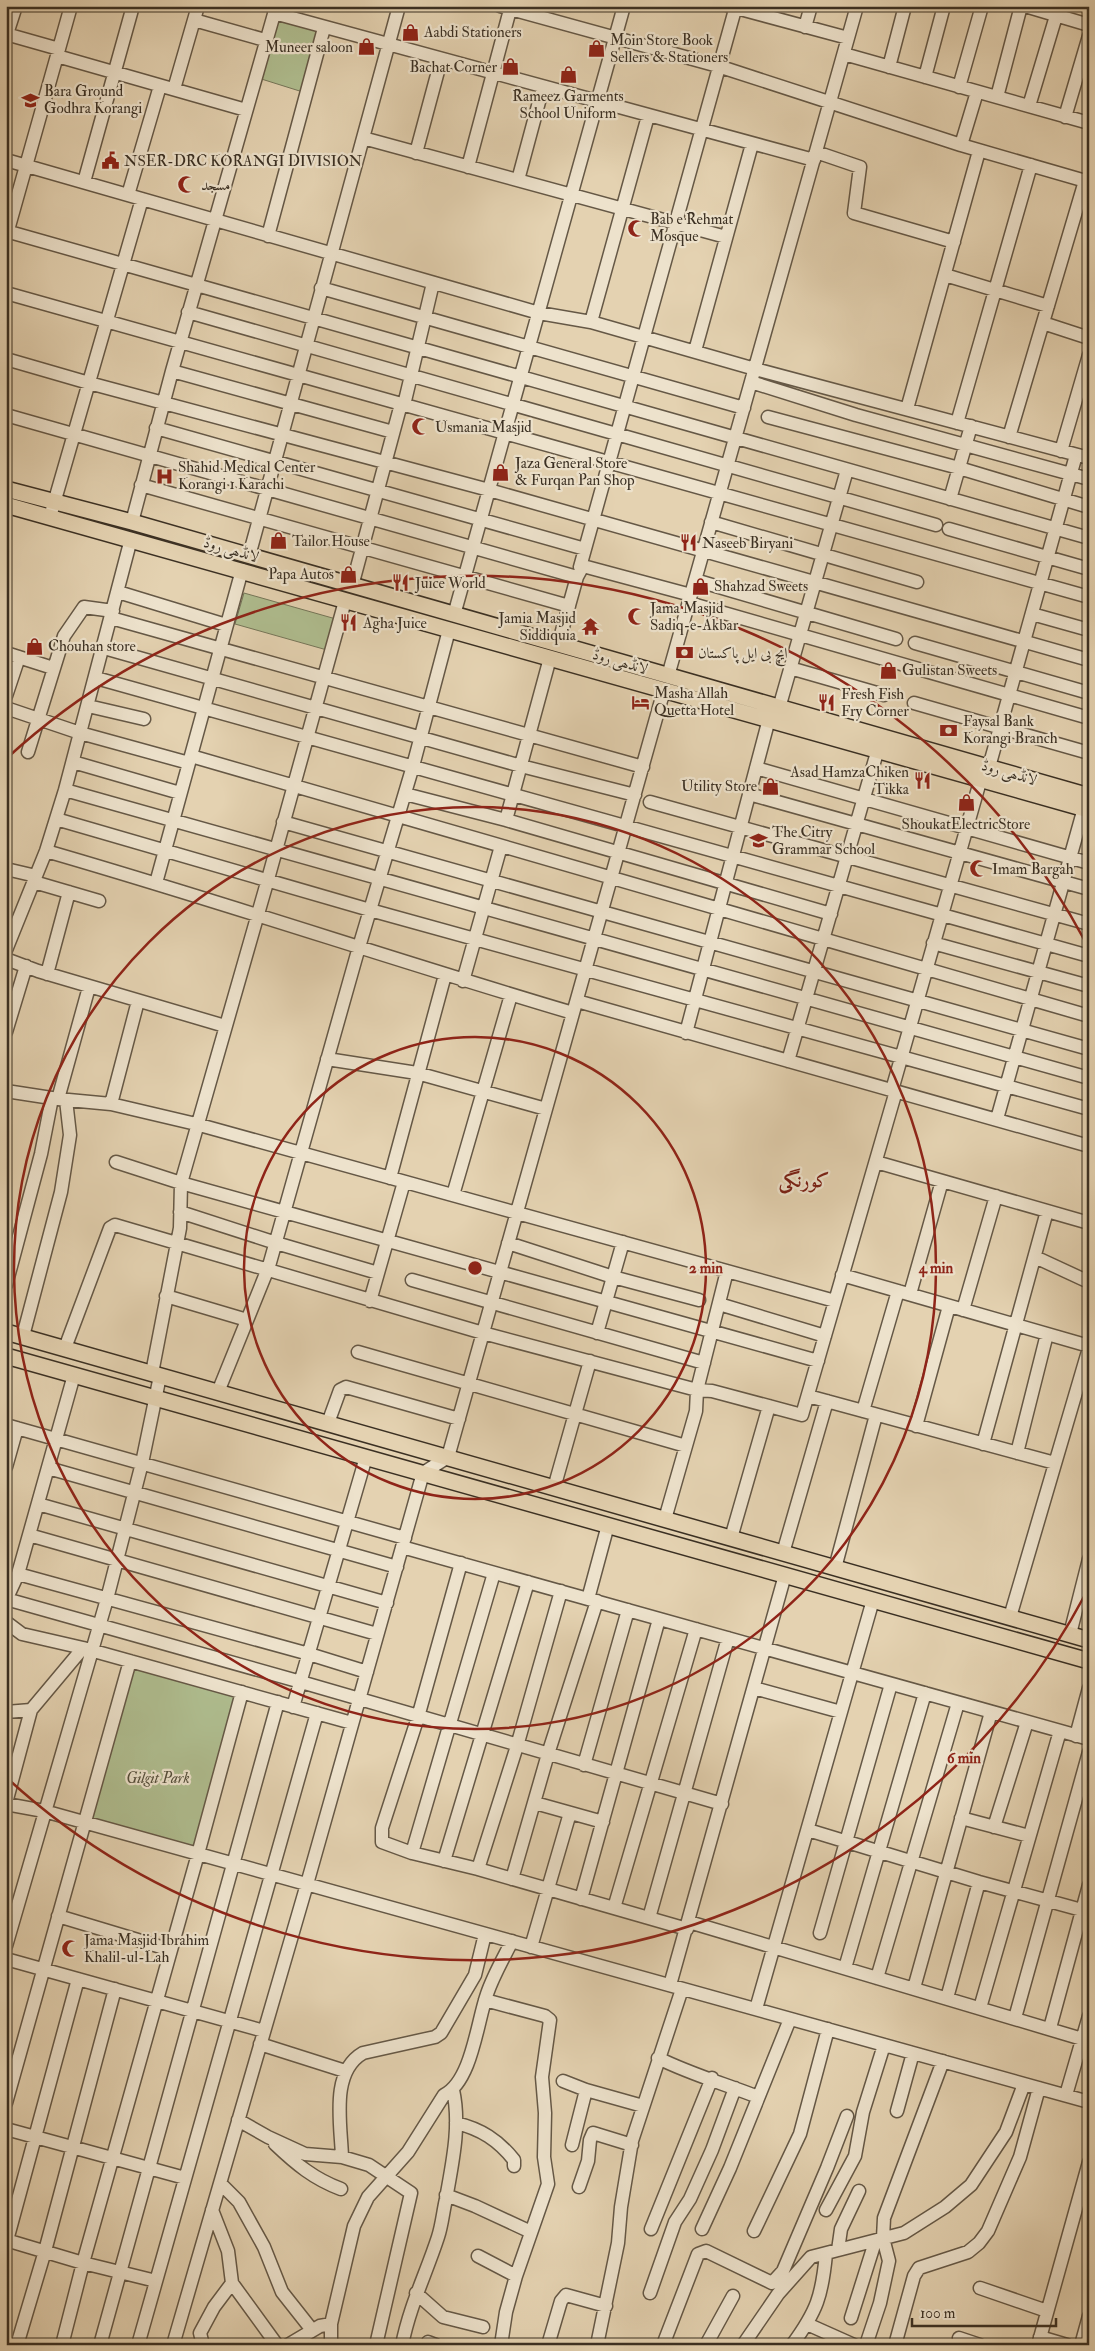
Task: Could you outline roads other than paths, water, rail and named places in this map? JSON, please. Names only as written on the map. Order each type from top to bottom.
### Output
[{"type":"main road","name":"لانڈھی روڈ","points":[[6,489],[132,522],[558,645],[666,683]]},
{"type":"main road","name":"لانڈھی روڈ","points":[[6,505],[550,658],[666,683],[1088,801]]},
{"type":"main road","name":"لانڈھی روڈ","points":[[774,713],[878,749],[985,773]]},
{"type":"main road","points":[[6,1332],[1089,1640]]},
{"type":"main road","points":[[6,1356],[1089,1661]]},
{"type":"street","points":[[16,6],[7,34],[115,73],[246,110]]},
{"type":"street","points":[[71,6],[7,233],[123,264],[1089,538]]},
{"type":"street","points":[[84,182],[133,6]]},
{"type":"street","points":[[174,90],[198,6]]},
{"type":"street","points":[[249,556],[312,318],[332,254],[399,6]]},
{"type":"street","points":[[454,615],[624,6]]},
{"type":"street","points":[[805,27],[811,6]]},
{"type":"street","points":[[173,2345],[307,1884],[423,1473],[448,1457],[857,6]]},
{"type":"street","points":[[889,67],[905,6]]},
{"type":"street","points":[[925,77],[944,6]]},
{"type":"street","points":[[959,87],[982,6]]},
{"type":"street","points":[[997,97],[1021,6]]},
{"type":"street","points":[[1025,6],[1058,11],[1089,25]]},
{"type":"street","points":[[468,167],[507,7],[718,66],[961,145],[1087,181],[1009,437]]},
{"type":"street","points":[[558,645],[733,7],[774,12],[805,27],[848,38]]},
{"type":"street","points":[[132,522],[188,312],[275,10],[324,28],[752,144],[860,167],[854,213],[954,242]]},
{"type":"street","points":[[1029,106],[1058,11]]},
{"type":"street","points":[[194,20],[265,40]]},
{"type":"street","points":[[268,236],[324,28]]},
{"type":"street","points":[[1065,117],[1088,40]]},
{"type":"street","points":[[844,54],[1089,123]]},
{"type":"street","points":[[416,153],[441,60]]},
{"type":"street","points":[[1076,77],[1089,81]]},
{"type":"street","points":[[128,195],[160,86]]},
{"type":"street","points":[[518,180],[544,87]]},
{"type":"street","points":[[961,145],[977,92]]},
{"type":"street","points":[[591,322],[648,116]]},
{"type":"street","points":[[363,138],[726,237]]},
{"type":"street","points":[[695,351],[752,144]]},
{"type":"street","points":[[907,409],[979,150]]},
{"type":"street","points":[[6,160],[539,314],[591,322],[1082,456],[1070,474],[1000,728],[966,829],[941,914],[909,1028],[876,1162],[802,1415],[712,1391],[697,1390],[483,1333],[267,1271],[121,1226],[111,1225],[65,1348]]},
{"type":"street","points":[[957,423],[1031,165]]},
{"type":"street","points":[[50,517],[142,199]]},
{"type":"street","points":[[944,275],[1048,306]]},
{"type":"street","points":[[352,586],[393,432],[411,376],[433,283]]},
{"type":"street","points":[[321,288],[424,319],[744,408]]},
{"type":"street","points":[[6,293],[1089,597]]},
{"type":"street","points":[[188,312],[936,525]]},
{"type":"street","points":[[1043,323],[1089,338]]},
{"type":"street","points":[[1061,451],[1089,355]]},
{"type":"street","points":[[6,359],[489,490],[1089,660]]},
{"type":"street","points":[[172,371],[393,432]]},
{"type":"street","points":[[751,382],[856,415],[1089,479]]},
{"type":"street","points":[[6,415],[473,547],[579,572]]},
{"type":"street","points":[[768,417],[959,468],[1089,506]]},
{"type":"street","points":[[950,499],[971,426]]},
{"type":"street","points":[[156,428],[274,463],[585,549]]},
{"type":"street","points":[[686,1033],[756,768],[790,668],[847,470]]},
{"type":"street","points":[[141,485],[258,520],[569,606]]},
{"type":"street","points":[[712,522],[917,582]]},
{"type":"street","points":[[950,529],[1089,569]]},
{"type":"street","points":[[6,950],[12,919],[35,879],[65,790],[104,648],[131,539]]},
{"type":"street","points":[[579,572],[587,566],[800,635],[1089,718]]},
{"type":"street","points":[[156,883],[242,570]]},
{"type":"street","points":[[695,580],[807,611],[896,639]]},
{"type":"street","points":[[118,592],[226,624]]},
{"type":"street","points":[[6,1946],[88,1649],[100,1625],[142,1463],[155,1398],[156,1374],[166,1296],[180,1228],[180,1183],[268,880],[345,601]]},
{"type":"street","points":[[28,752],[64,636],[84,607],[220,649],[642,767]]},
{"type":"street","points":[[1032,614],[1089,630]]},
{"type":"street","points":[[218,1392],[276,1244],[359,947],[414,766],[449,630]]},
{"type":"street","points":[[915,644],[1089,693]]},
{"type":"street","points":[[104,648],[421,736],[520,766],[635,794]]},
{"type":"street","points":[[6,654],[53,668]]},
{"type":"street","points":[[6,696],[19,657]]},
{"type":"street","points":[[506,820],[550,658]]},
{"type":"street","points":[[790,668],[884,695]]},
{"type":"street","points":[[96,678],[1089,956]]},
{"type":"street","points":[[914,704],[1089,753]]},
{"type":"street","points":[[88,706],[144,719]]},
{"type":"street","points":[[6,708],[80,733],[293,786],[1089,1016]]},
{"type":"street","points":[[788,1061],[878,749]]},
{"type":"street","points":[[73,762],[180,793]]},
{"type":"street","points":[[756,768],[1089,863]]},
{"type":"street","points":[[65,790],[1089,1078]]},
{"type":"street","points":[[405,794],[506,820],[831,914]]},
{"type":"street","points":[[749,794],[1089,889]]},
{"type":"street","points":[[997,1119],[1063,882],[1088,801]]},
{"type":"street","points":[[650,802],[741,826],[949,887],[1089,924]]},
{"type":"street","points":[[56,819],[370,910],[1089,1109]]},
{"type":"street","points":[[283,822],[1089,1049]]},
{"type":"street","points":[[463,981],[501,846]]},
{"type":"street","points":[[46,851],[258,914],[511,995],[575,1007],[686,1033],[1089,1146]]},
{"type":"street","points":[[6,869],[99,901]]},
{"type":"street","points":[[47,974],[69,892]]},
{"type":"street","points":[[933,943],[1089,986]]},
{"type":"street","points":[[6,959],[89,987],[225,1026]]},
{"type":"street","points":[[6,1032],[26,966]]},
{"type":"street","points":[[390,1178],[445,975]]},
{"type":"street","points":[[6,1285],[89,987]]},
{"type":"street","points":[[453,1195],[511,995]]},
{"type":"street","points":[[111,1104],[138,1001]]},
{"type":"street","points":[[327,1059],[417,1073],[546,1109]]},
{"type":"street","points":[[6,1091],[111,1104],[196,1124],[835,1301]]},
{"type":"street","points":[[23,1336],[64,1174],[70,1125],[59,1099]]},
{"type":"street","points":[[116,1162],[180,1183],[818,1361]]},
{"type":"street","points":[[876,1162],[1089,1223]]},
{"type":"street","points":[[863,1411],[942,1181]]},
{"type":"street","points":[[370,1301],[404,1182]]},
{"type":"street","points":[[963,1310],[996,1196]]},
{"type":"street","points":[[983,1444],[1047,1211]]},
{"type":"street","points":[[180,1212],[276,1244],[378,1273]]},
{"type":"street","points":[[598,1333],[623,1242]]},
{"type":"street","points":[[508,1243],[613,1277],[699,1300]]},
{"type":"street","points":[[1035,1257],[1089,1282]]},
{"type":"street","points":[[665,1519],[696,1411],[697,1390],[727,1271]]},
{"type":"street","points":[[842,1275],[1047,1334],[1088,1354],[1010,1617]]},
{"type":"street","points":[[412,1280],[704,1363]]},
{"type":"street","points":[[166,1296],[247,1320]]},
{"type":"street","points":[[719,1304],[825,1336]]},
{"type":"street","points":[[916,1426],[949,1306]]},
{"type":"street","points":[[1017,1453],[1047,1334]]},
{"type":"street","points":[[358,1352],[686,1446]]},
{"type":"street","points":[[554,1488],[590,1362]]},
{"type":"street","points":[[74,1375],[18,1574],[6,1599],[301,1682],[517,1746],[686,1792],[722,1804]]},
{"type":"street","points":[[328,1423],[340,1390],[346,1386],[459,1419]]},
{"type":"street","points":[[808,1396],[1055,1463]]},
{"type":"street","points":[[783,1553],[827,1402]]},
{"type":"street","points":[[731,1538],[769,1406]]},
{"type":"street","points":[[836,1568],[876,1415]]},
{"type":"street","points":[[6,1467],[12,1426],[347,1522],[461,1563],[1089,1739]]},
{"type":"street","points":[[293,1707],[366,1457]]},
{"type":"street","points":[[48,1468],[396,1566]]},
{"type":"street","points":[[38,1504],[387,1603]]},
{"type":"street","points":[[512,1879],[592,1600],[608,1526]]},
{"type":"street","points":[[29,1535],[377,1634]]},
{"type":"street","points":[[461,1563],[418,1717],[381,1835],[382,1842],[412,1853],[478,1869],[649,1918],[775,1948],[1050,2028],[1085,2041]]},
{"type":"street","points":[[1070,1634],[1088,1566]]},
{"type":"street","points":[[412,1853],[494,1572]]},
{"type":"street","points":[[18,1574],[309,1654],[367,1672]]},
{"type":"street","points":[[597,2345],[618,2244],[621,2207],[632,2145],[658,2058],[676,1987],[688,1926],[785,1575]]},
{"type":"street","points":[[444,1861],[528,1582]]},
{"type":"street","points":[[478,1869],[517,1746],[561,1591]]},
{"type":"street","points":[[756,2009],[873,1600]]},
{"type":"street","points":[[584,1765],[628,1610]]},
{"type":"street","points":[[582,1899],[659,1619]]},
{"type":"street","points":[[6,1622],[22,1634],[88,1649],[352,1723]]},
{"type":"street","points":[[614,1908],[696,1629]]},
{"type":"street","points":[[649,1918],[728,1638]]},
{"type":"street","points":[[88,1649],[31,1710],[6,1803],[44,1811],[1089,2102]]},
{"type":"street","points":[[6,2103],[42,1969],[130,1661]]},
{"type":"street","points":[[820,1933],[891,1684]]},
{"type":"street","points":[[754,1688],[841,1712]]},
{"type":"street","points":[[1076,1736],[1089,1688]]},
{"type":"street","points":[[62,2345],[83,2263],[242,1692]]},
{"type":"street","points":[[845,1968],[925,1693]]},
{"type":"street","points":[[100,2345],[278,1702]]},
{"type":"street","points":[[878,1978],[958,1702]]},
{"type":"street","points":[[6,1712],[31,1710]]},
{"type":"street","points":[[914,1988],[945,1870],[991,1712]]},
{"type":"street","points":[[138,2345],[317,1713]]},
{"type":"street","points":[[994,1827],[1027,1722]]},
{"type":"street","points":[[980,2008],[1060,1731]]},
{"type":"street","points":[[1015,2018],[1089,1752]]},
{"type":"street","points":[[535,1803],[603,1822]]},
{"type":"street","points":[[531,1947],[570,1813]]},
{"type":"street","points":[[961,1818],[1029,1836]]},
{"type":"street","points":[[808,1830],[945,1870],[979,1882],[1085,1911]]},
{"type":"street","points":[[947,1998],[979,1882]]},
{"type":"street","points":[[1050,2028],[1085,1911],[1089,1885]]},
{"type":"street","points":[[58,1916],[171,1950]]},
{"type":"street","points":[[342,2157],[340,2095],[345,2071],[354,2058],[364,2053],[427,2039],[441,2033],[474,1975],[486,1934]]},
{"type":"street","points":[[331,2345],[332,2324],[354,2226],[368,2197],[408,2152],[444,2095],[453,2090],[469,2060],[485,2000],[512,1941]]},
{"type":"street","points":[[6,1959],[264,2031]]},
{"type":"street","points":[[78,1979],[7,2241],[83,2263],[156,2281]]},
{"type":"street","points":[[17,2345],[45,2252],[71,2148],[115,1989]]},
{"type":"street","points":[[485,2000],[545,2016],[550,2020],[542,2077],[545,2113],[544,2157],[548,2184],[516,2276],[506,2312],[501,2345]]},
{"type":"street","points":[[1066,2096],[1085,2041],[1089,2016]]},
{"type":"street","points":[[702,2228],[730,2168],[790,2019]]},
{"type":"street","points":[[754,2231],[800,2134],[828,2029]]},
{"type":"street","points":[[260,2044],[345,2071]]},
{"type":"street","points":[[826,2210],[855,2156],[864,2112],[884,2045]]},
{"type":"street","points":[[897,2110],[913,2053]]},
{"type":"street","points":[[658,2058],[681,2070],[712,2078],[758,2098]]},
{"type":"street","points":[[851,2318],[879,2240],[884,2218],[943,2061]]},
{"type":"street","points":[[651,2229],[712,2078]]},
{"type":"street","points":[[563,2081],[586,2090],[643,2106]]},
{"type":"street","points":[[743,2345],[778,2294],[811,2258],[904,2233],[945,2207],[971,2185],[1006,2132],[1024,2084]]},
{"type":"street","points":[[650,2293],[675,2222],[690,2199],[712,2150],[735,2088]]},
{"type":"street","points":[[895,2345],[914,2276],[919,2268],[968,2252],[979,2244],[988,2231],[1020,2157],[1039,2088]]},
{"type":"street","points":[[402,2345],[406,2321],[439,2236],[456,2123],[457,2111],[453,2090]]},
{"type":"street","points":[[572,2146],[586,2090]]},
{"type":"street","points":[[663,2345],[698,2254],[706,2251],[772,2284],[783,2271],[847,2116]]},
{"type":"street","points":[[238,2120],[268,2137],[305,2154],[342,2157],[369,2165],[409,2191],[411,2196],[387,2289],[376,2345]]},
{"type":"street","points":[[456,2123],[474,2127],[494,2139],[514,2160],[514,2166]]},
{"type":"street","points":[[6,2129],[185,2178]]},
{"type":"street","points":[[579,2187],[588,2161],[590,2140],[593,2133],[632,2145]]},
{"type":"street","points":[[268,2137],[298,2166],[322,2182],[341,2189]]},
{"type":"street","points":[[1067,2345],[1039,2341],[1089,2162]]},
{"type":"street","points":[[220,2183],[239,2202],[264,2247],[282,2292],[312,2330]]},
{"type":"street","points":[[792,2345],[807,2324],[818,2301],[832,2252],[859,2191]]},
{"type":"street","points":[[446,2195],[476,2206],[531,2232]]},
{"type":"street","points":[[212,2210],[228,2251],[232,2283],[277,2345]]},
{"type":"street","points":[[866,2345],[880,2303],[889,2261],[879,2240]]},
{"type":"street","points":[[478,2256],[516,2276]]},
{"type":"street","points":[[203,2345],[200,2333],[214,2307],[232,2283]]},
{"type":"street","points":[[980,2288],[1047,2311]]},
{"type":"street","points":[[416,2293],[443,2317],[483,2327]]},
{"type":"street","points":[[548,2345],[561,2300],[566,2295],[606,2306]]},
{"type":"street","points":[[706,2345],[733,2296]]},
{"type":"street","points":[[1081,2345],[1089,2316]]},
{"type":"street","points":[[288,2345],[320,2326],[332,2324]]},
{"type":"street","points":[[807,2324],[854,2345]]},
{"type":"street","points":[[959,2338],[980,2345]]},
{"type":"place","name":"Aabdi Stationers","points":[[410,32]]},
{"type":"place","name":"Muneer saloon","points":[[367,47]]},
{"type":"place","name":"Moin Store Book Sellers & Stationers","points":[[596,49]]},
{"type":"place","name":"Bachat Corner","points":[[511,67]]},
{"type":"place","name":"Rameez Garments School Uniform","points":[[568,75]]},
{"type":"place","name":"Bara Ground Godhra Korangi","points":[[30,100]]},
{"type":"place","name":"NSER-DRC KORANGI DIVISION","points":[[110,161]]},
{"type":"place","name":"مسجد","points":[[187,185]]},
{"type":"place","name":"Bab e Rehmat Mosque","points":[[636,228]]},
{"type":"place","name":"Usmania Masjid","points":[[421,427]]},
{"type":"place","name":"Jaza General Store & Furqan Pan Shop","points":[[501,472]]},
{"type":"place","name":"Shahid Medical Center Korangi 1 Karachi","points":[[164,476]]},
{"type":"place","name":"Tailor House","points":[[278,541]]},
{"type":"place","name":"Naseeb Biryani","points":[[688,543]]},
{"type":"place","name":"Papa Autos","points":[[348,574]]},
{"type":"place","name":"Juice World","points":[[401,583]]},
{"type":"place","name":"Shahzad Sweets","points":[[700,586]]},
{"type":"place","name":"Jama Masjid Sadiq-e-Akbar","points":[[636,617]]},
{"type":"place","name":"Agha Juice","points":[[349,623]]},
{"type":"place","name":"Jamia Masjid Siddiquia","points":[[590,627]]},
{"type":"place","name":"Chouhan store","points":[[34,646]]},
{"type":"place","name":"ایچ بی ایل پاکستان","points":[[684,653]]},
{"type":"place","name":"Gulistan Sweets","points":[[888,670]]},
{"type":"place","name":"Masha Allah Quetta Hotel","points":[[640,702]]},
{"type":"place","name":"Fresh Fish Fry Corner","points":[[827,703]]},
{"type":"place","name":"Faysal Bank Korangi Branch","points":[[949,730]]},
{"type":"place","name":"Asad HamzaChiken Tikka","points":[[923,781]]},
{"type":"place","name":"Utility Store","points":[[771,786]]},
{"type":"place","name":"ShoukatElectricStore","points":[[966,803]]},
{"type":"place","name":"The Citry Grammar School","points":[[758,841]]},
{"type":"place","name":"Imam Bargah","points":[[978,869]]},
{"type":"place","name":"Jama Masjid Ibrahim Khalil-ul-Lah","points":[[70,1949]]},
{"type":"district","name":"کورنگی","points":[[804,1180]]},
{"type":"park label","name":"Gilgit Park","points":[[158,1778]]}]
